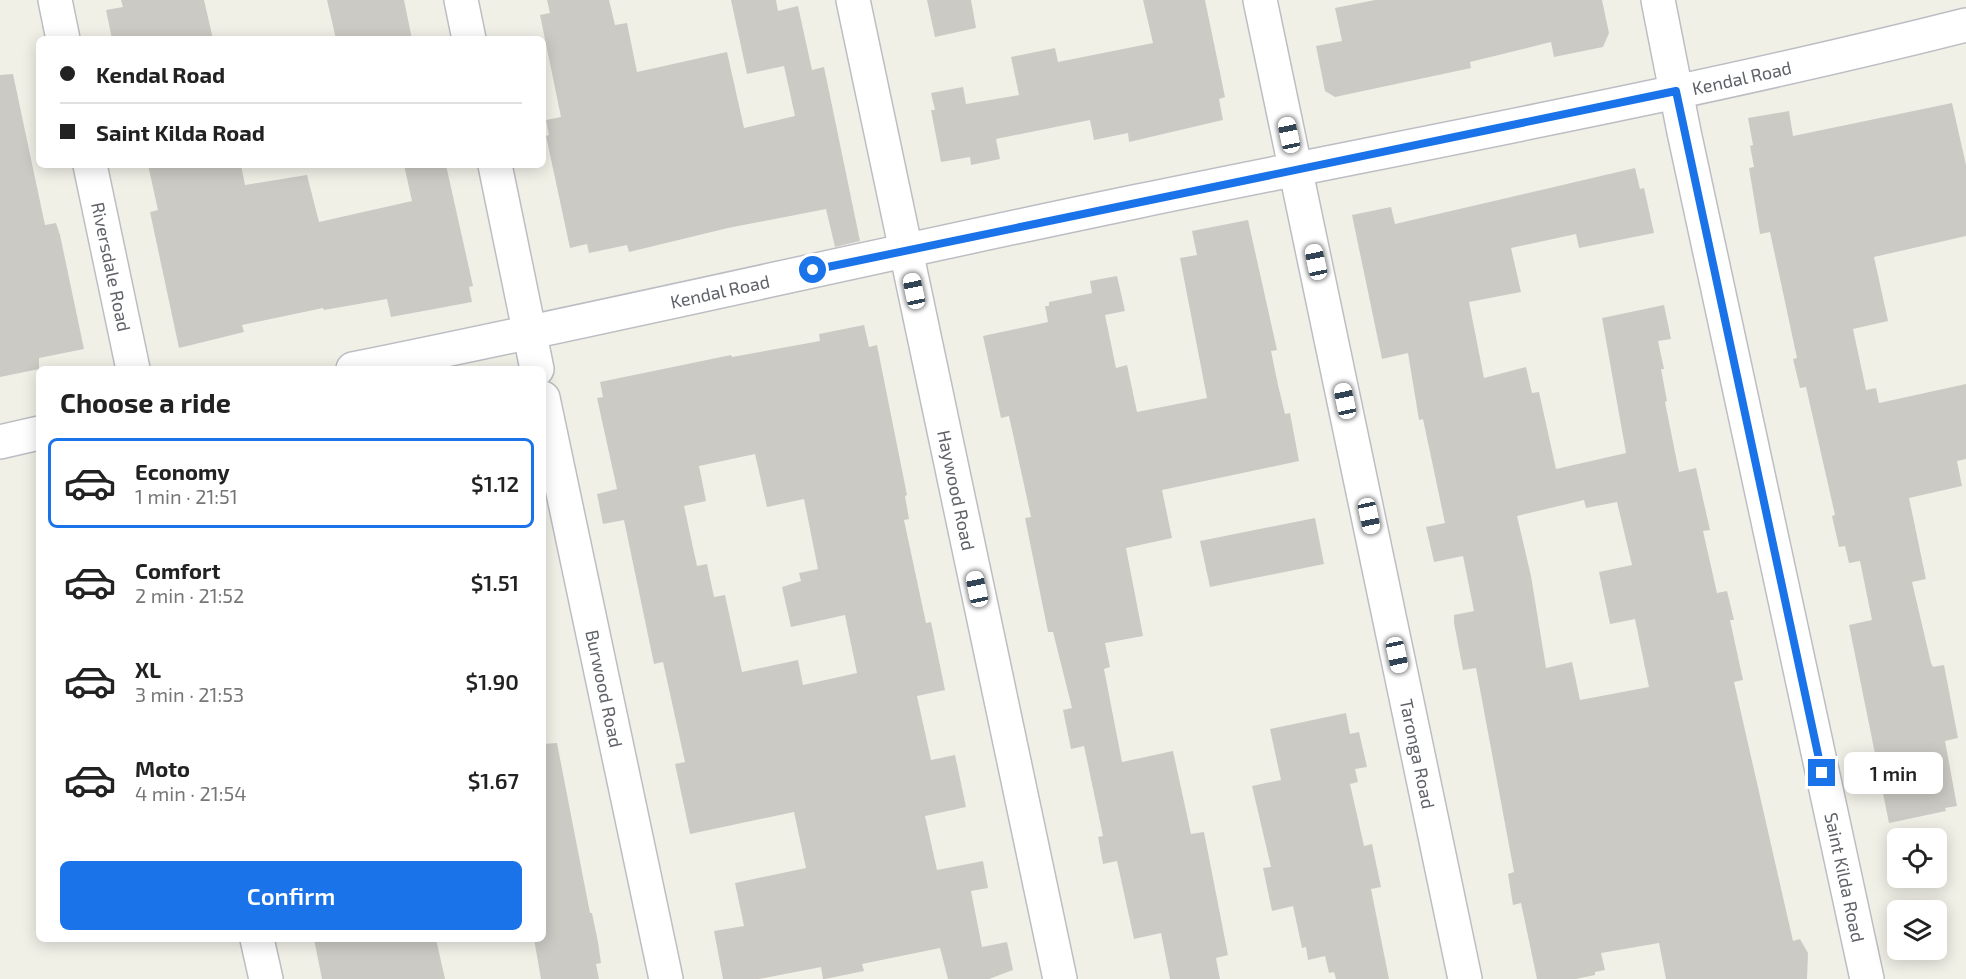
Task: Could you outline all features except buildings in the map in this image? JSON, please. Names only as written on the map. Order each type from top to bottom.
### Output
[{"type":"street","points":[[55,0],[62,36]]},
{"type":"street","points":[[461,0],[468,36]]},
{"type":"street","name":"Haywood Road","points":[[853,0],[1060,979]]},
{"type":"street","name":"Taronga Road","points":[[1260,0],[1465,979]]},
{"type":"street","name":"Saint Kilda Road","points":[[1658,0],[1867,979]]},
{"type":"street","name":"Kendal Road","points":[[368,366],[529,333],[905,249],[1676,91],[1966,25]]},
{"type":"street","name":"Riversdale Road","points":[[91,168],[132,366]]},
{"type":"street","points":[[496,168],[536,366]]},
{"type":"street","name":"Burwood Road","points":[[546,412],[666,979]]},
{"type":"street","points":[[0,442],[36,434]]},
{"type":"street","points":[[258,942],[266,979]]},
{"type":"route","points":[[813,270],[905,249],[1676,91],[1822,773]]}]
